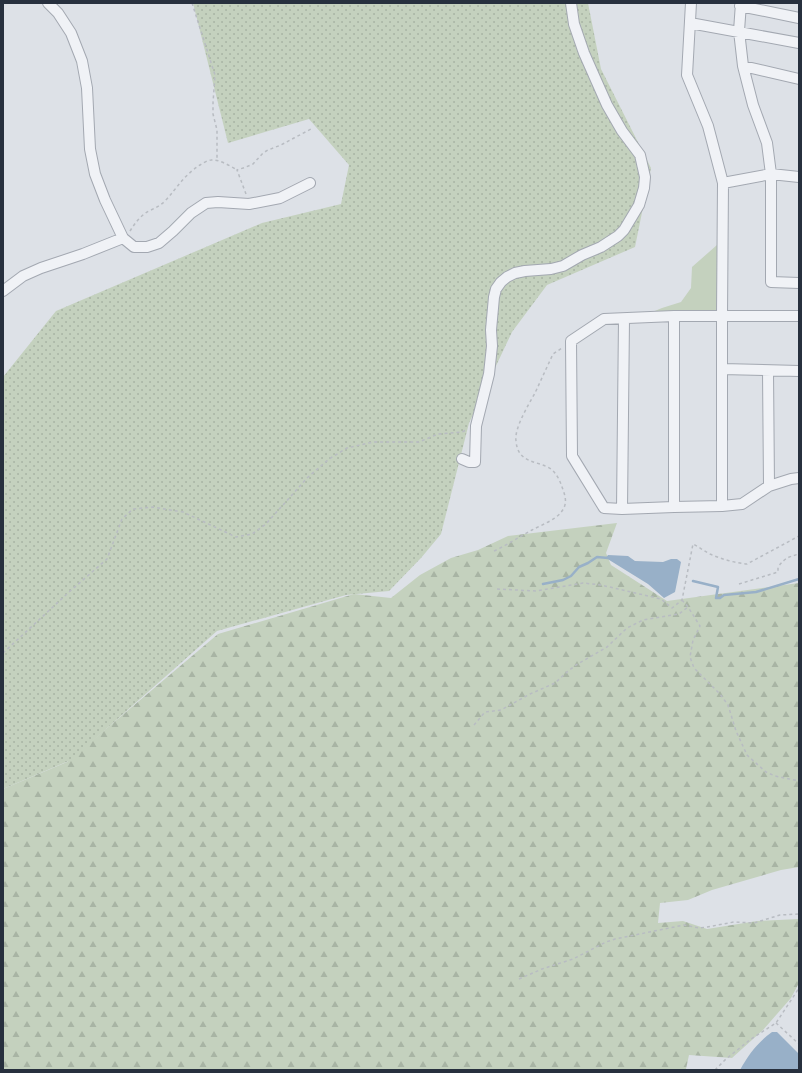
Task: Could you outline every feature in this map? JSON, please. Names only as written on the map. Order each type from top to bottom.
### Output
[{"type":"street","points":[[48,3],[58,13],[71,33],[82,61],[87,88],[90,149],[95,174],[104,200],[123,238],[134,247],[147,247],[159,243],[191,213],[206,203],[218,202],[249,204],[280,198],[310,183]]},
{"type":"street","points":[[462,459],[469,462],[475,462],[476,426],[489,374],[492,346],[491,330],[496,289],[501,282],[515,273],[551,269],[562,266],[601,247],[618,236],[624,230],[639,205],[644,188],[645,177],[640,155],[622,131],[607,105],[584,53],[574,24],[571,3]]},
{"type":"street","points":[[691,3],[687,75],[708,126],[723,183],[722,506]]},
{"type":"street","points":[[799,18],[741,5],[738,31],[743,66],[753,105],[767,143],[771,174],[771,282],[799,283]]},
{"type":"street","points":[[690,23],[799,43]]},
{"type":"street","points":[[743,66],[799,79]]},
{"type":"street","points":[[723,183],[771,174],[799,177]]},
{"type":"street","points":[[3,291],[23,276],[41,268],[83,254],[123,238]]},
{"type":"street","points":[[799,316],[674,316],[604,319],[571,341],[572,456],[604,508],[622,510],[742,504],[769,486],[799,478]]},
{"type":"street","points":[[674,316],[674,507]]},
{"type":"street","points":[[622,510],[624,319]]},
{"type":"street","points":[[722,369],[799,371]]},
{"type":"street","points":[[768,371],[769,486]]},
{"type":"path","points":[[192,3],[215,75],[213,114],[217,130],[217,161]]},
{"type":"path","points":[[123,238],[142,216],[158,207],[165,201],[186,176],[202,164],[212,160],[237,170],[253,164],[263,153],[268,150],[313,128]]},
{"type":"path","points":[[237,170],[249,204]]},
{"type":"path","points":[[494,551],[555,517],[562,511],[565,505],[565,495],[556,474],[549,468],[531,462],[525,458],[517,448],[515,440],[519,426],[553,354],[565,346],[572,346]]},
{"type":"path","points":[[3,654],[107,559],[122,519],[133,509],[153,507],[183,512],[236,537],[252,534],[266,524],[307,478],[329,459],[347,448],[373,442],[419,442],[438,434],[462,432],[472,426],[476,426]]},
{"type":"path","points":[[498,590],[536,591],[583,582],[661,599],[672,608],[682,600],[693,544],[710,554],[747,564],[799,536]]},
{"type":"path","points":[[739,584],[778,572],[778,567],[783,561],[789,557],[799,554]]},
{"type":"path","points":[[682,600],[700,626],[694,640],[690,657],[694,668],[720,694],[728,705],[736,731],[747,755],[766,772],[775,776],[799,781]]},
{"type":"path","points":[[474,725],[485,712],[501,710],[530,694],[555,683],[567,672],[607,647],[627,628],[644,620],[679,614],[688,607]]},
{"type":"path","points":[[519,979],[542,969],[573,959],[615,939],[684,925],[699,928],[734,922],[754,924],[780,915],[799,914]]},
{"type":"path","points":[[715,1070],[751,1039],[776,1023],[799,988]]},
{"type":"path","points":[[776,1023],[799,1044]]},
{"type":"green space","points":[[193,3],[588,3],[601,69],[651,168],[635,247],[547,285],[512,332],[469,423],[441,534],[421,558],[389,591],[346,595],[217,631],[71,760],[3,789],[3,377],[56,311],[262,223],[341,204],[349,165],[309,119],[228,143]]},
{"type":"green space","points":[[717,245],[718,313],[645,315],[681,302],[691,288],[692,267]]},
{"type":"green space","points":[[617,523],[606,553],[611,565],[667,601],[799,583],[799,867],[781,870],[712,890],[688,900],[660,903],[658,923],[683,921],[707,929],[757,921],[799,919],[799,983],[791,998],[763,1030],[732,1058],[689,1055],[687,1070],[3,1070],[3,789],[67,762],[218,634],[354,594],[391,598],[420,575],[451,558],[478,550],[508,536]]},
{"type":"water","points":[[608,555],[628,556],[635,561],[663,562],[671,559],[677,559],[681,562],[675,592],[664,598],[648,584],[606,558]]},
{"type":"water","points":[[772,1032],[777,1032],[799,1054],[799,1070],[740,1070],[754,1049]]},
{"type":"waterway","points":[[543,584],[563,580],[571,576],[579,567],[597,557],[608,558]]},
{"type":"waterway","points":[[693,581],[718,587],[716,598],[720,598],[724,595],[756,592],[799,579]]}]
